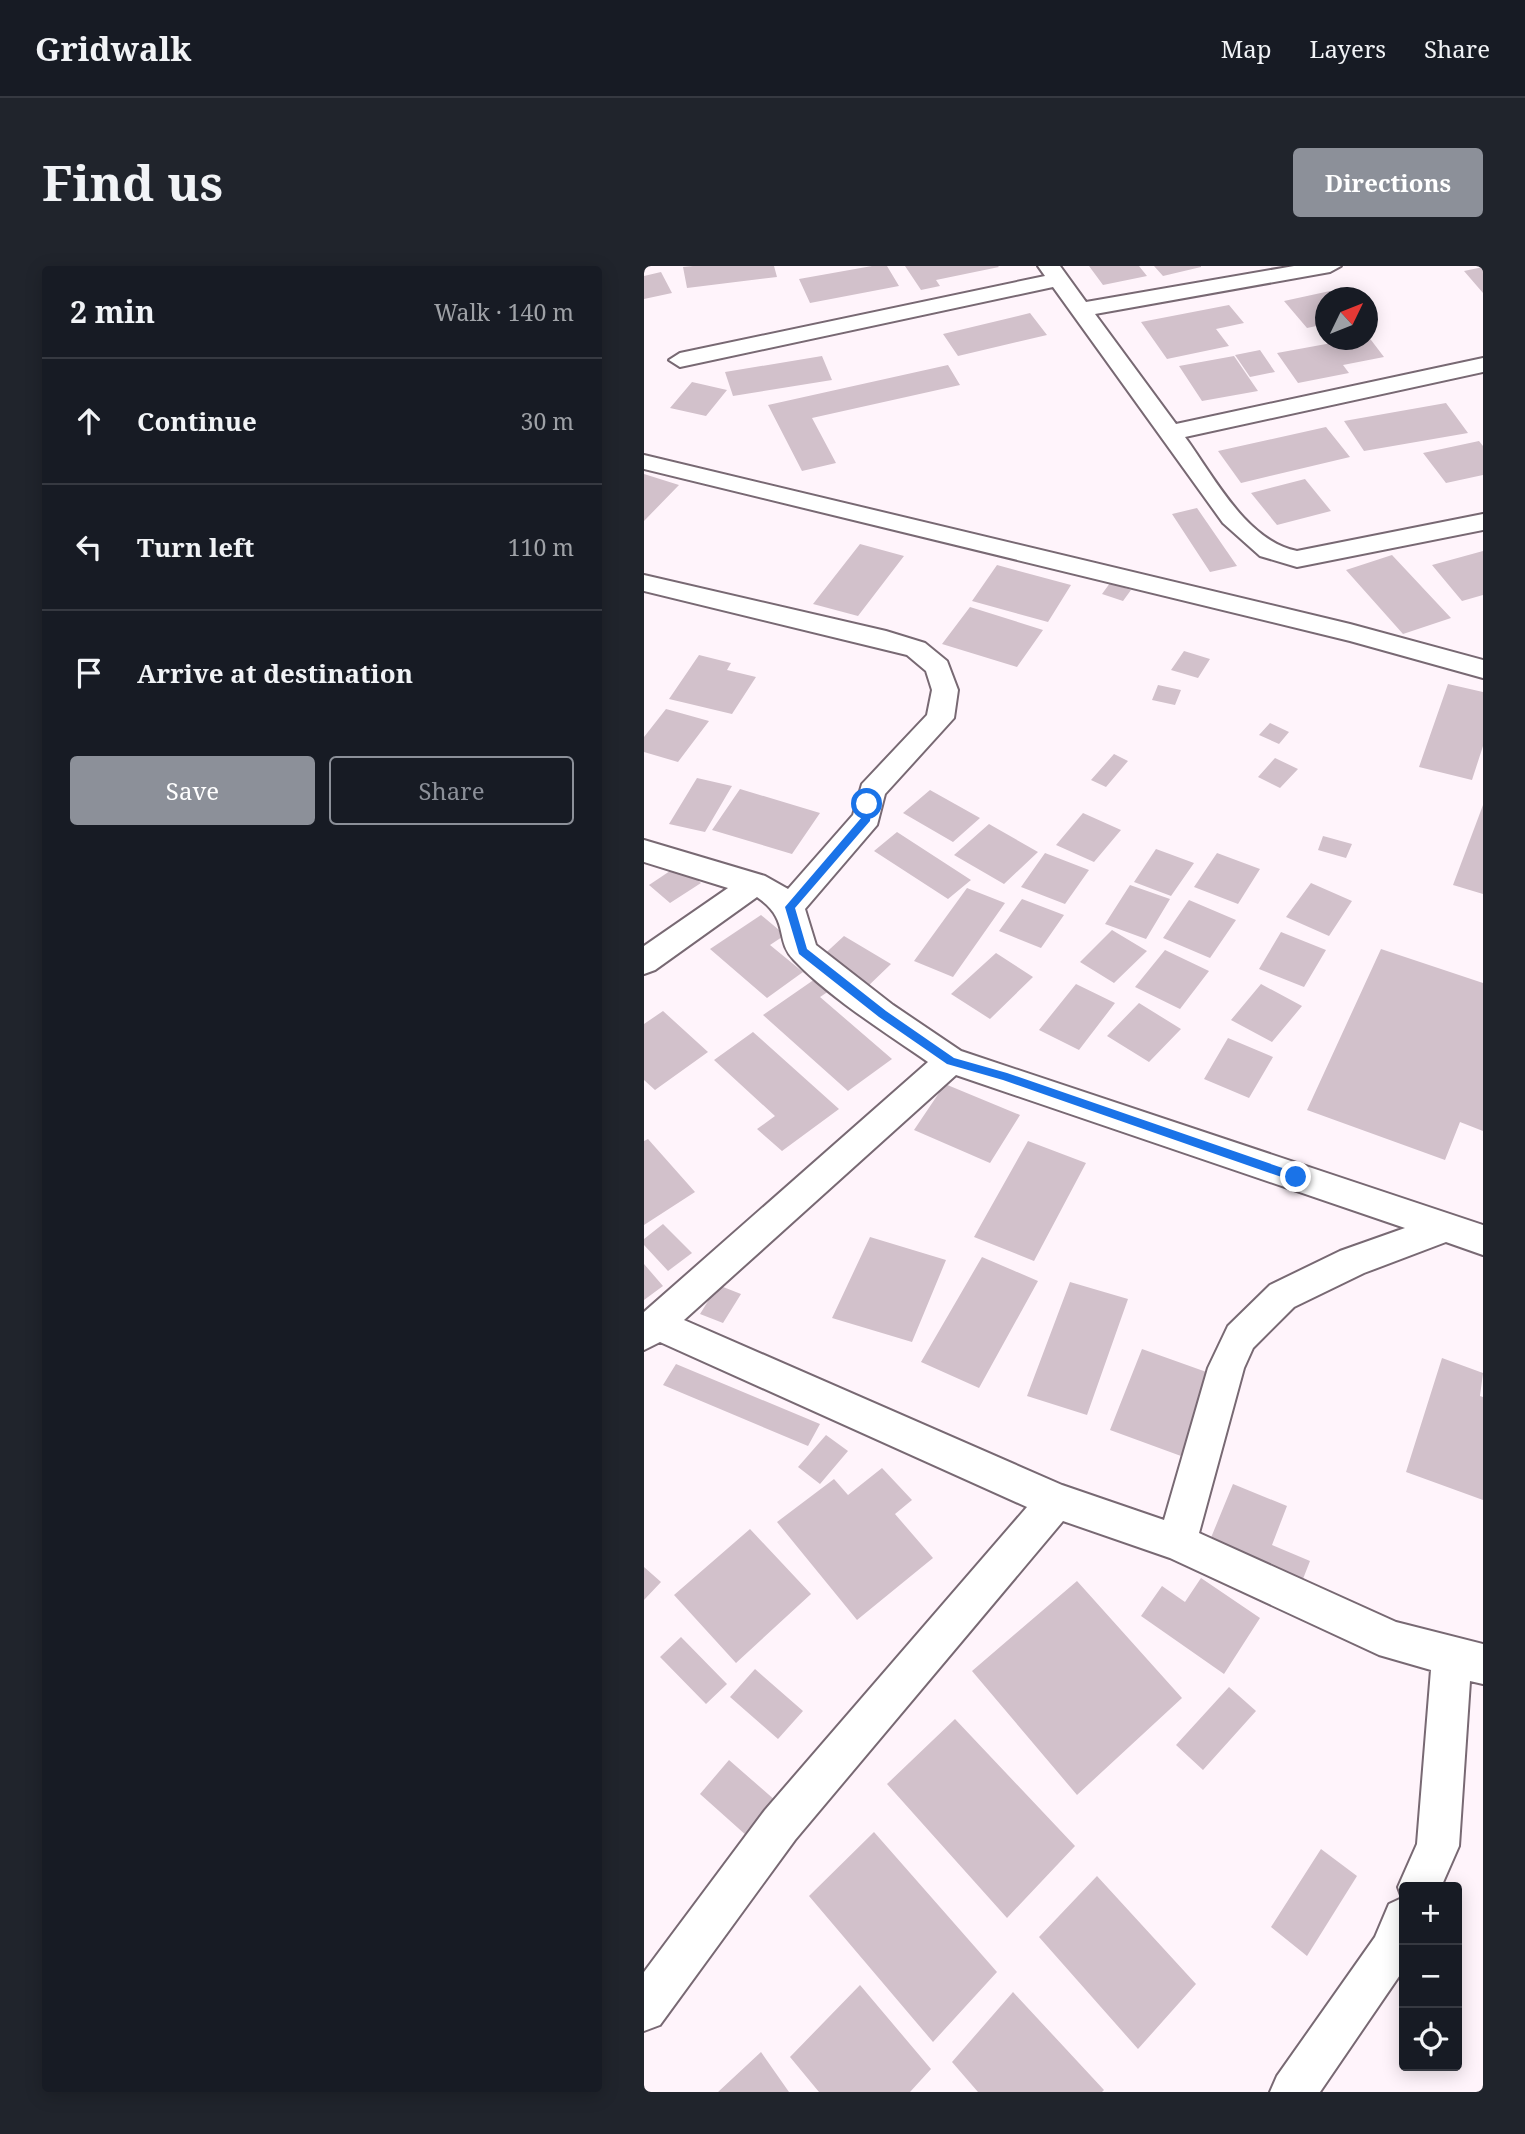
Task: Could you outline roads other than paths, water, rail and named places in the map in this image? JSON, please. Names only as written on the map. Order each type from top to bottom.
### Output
[{"type":"street","points":[[1079,310],[1330,266]]},
{"type":"street","points":[[680,360],[1053,273],[1232,518],[1264,550],[1280,557],[1297,559],[1343,552],[1483,522]]},
{"type":"street","points":[[1169,433],[1483,365]]},
{"type":"street","points":[[644,462],[1350,633],[1483,669]]},
{"type":"street","points":[[644,583],[877,637],[916,649],[937,667],[944,690],[940,719],[872,791],[867,818],[790,907]]},
{"type":"street","points":[[644,851],[769,890],[790,907],[803,951],[883,1014],[951,1061],[1003,1076],[1483,1240]]},
{"type":"street","points":[[644,962],[755,884]]},
{"type":"street","points":[[951,1061],[650,1329],[1056,1501],[1177,1542],[1393,1641],[1467,1660],[1438,1846],[1421,1882]]},
{"type":"street","points":[[1177,1542],[1226,1368],[1240,1337],[1282,1296],[1352,1262],[1447,1227]]},
{"type":"street","points":[[644,2009],[780,1825],[1056,1501]]},
{"type":"street","points":[[1293,2092],[1390,1952],[1399,1931]]}]
